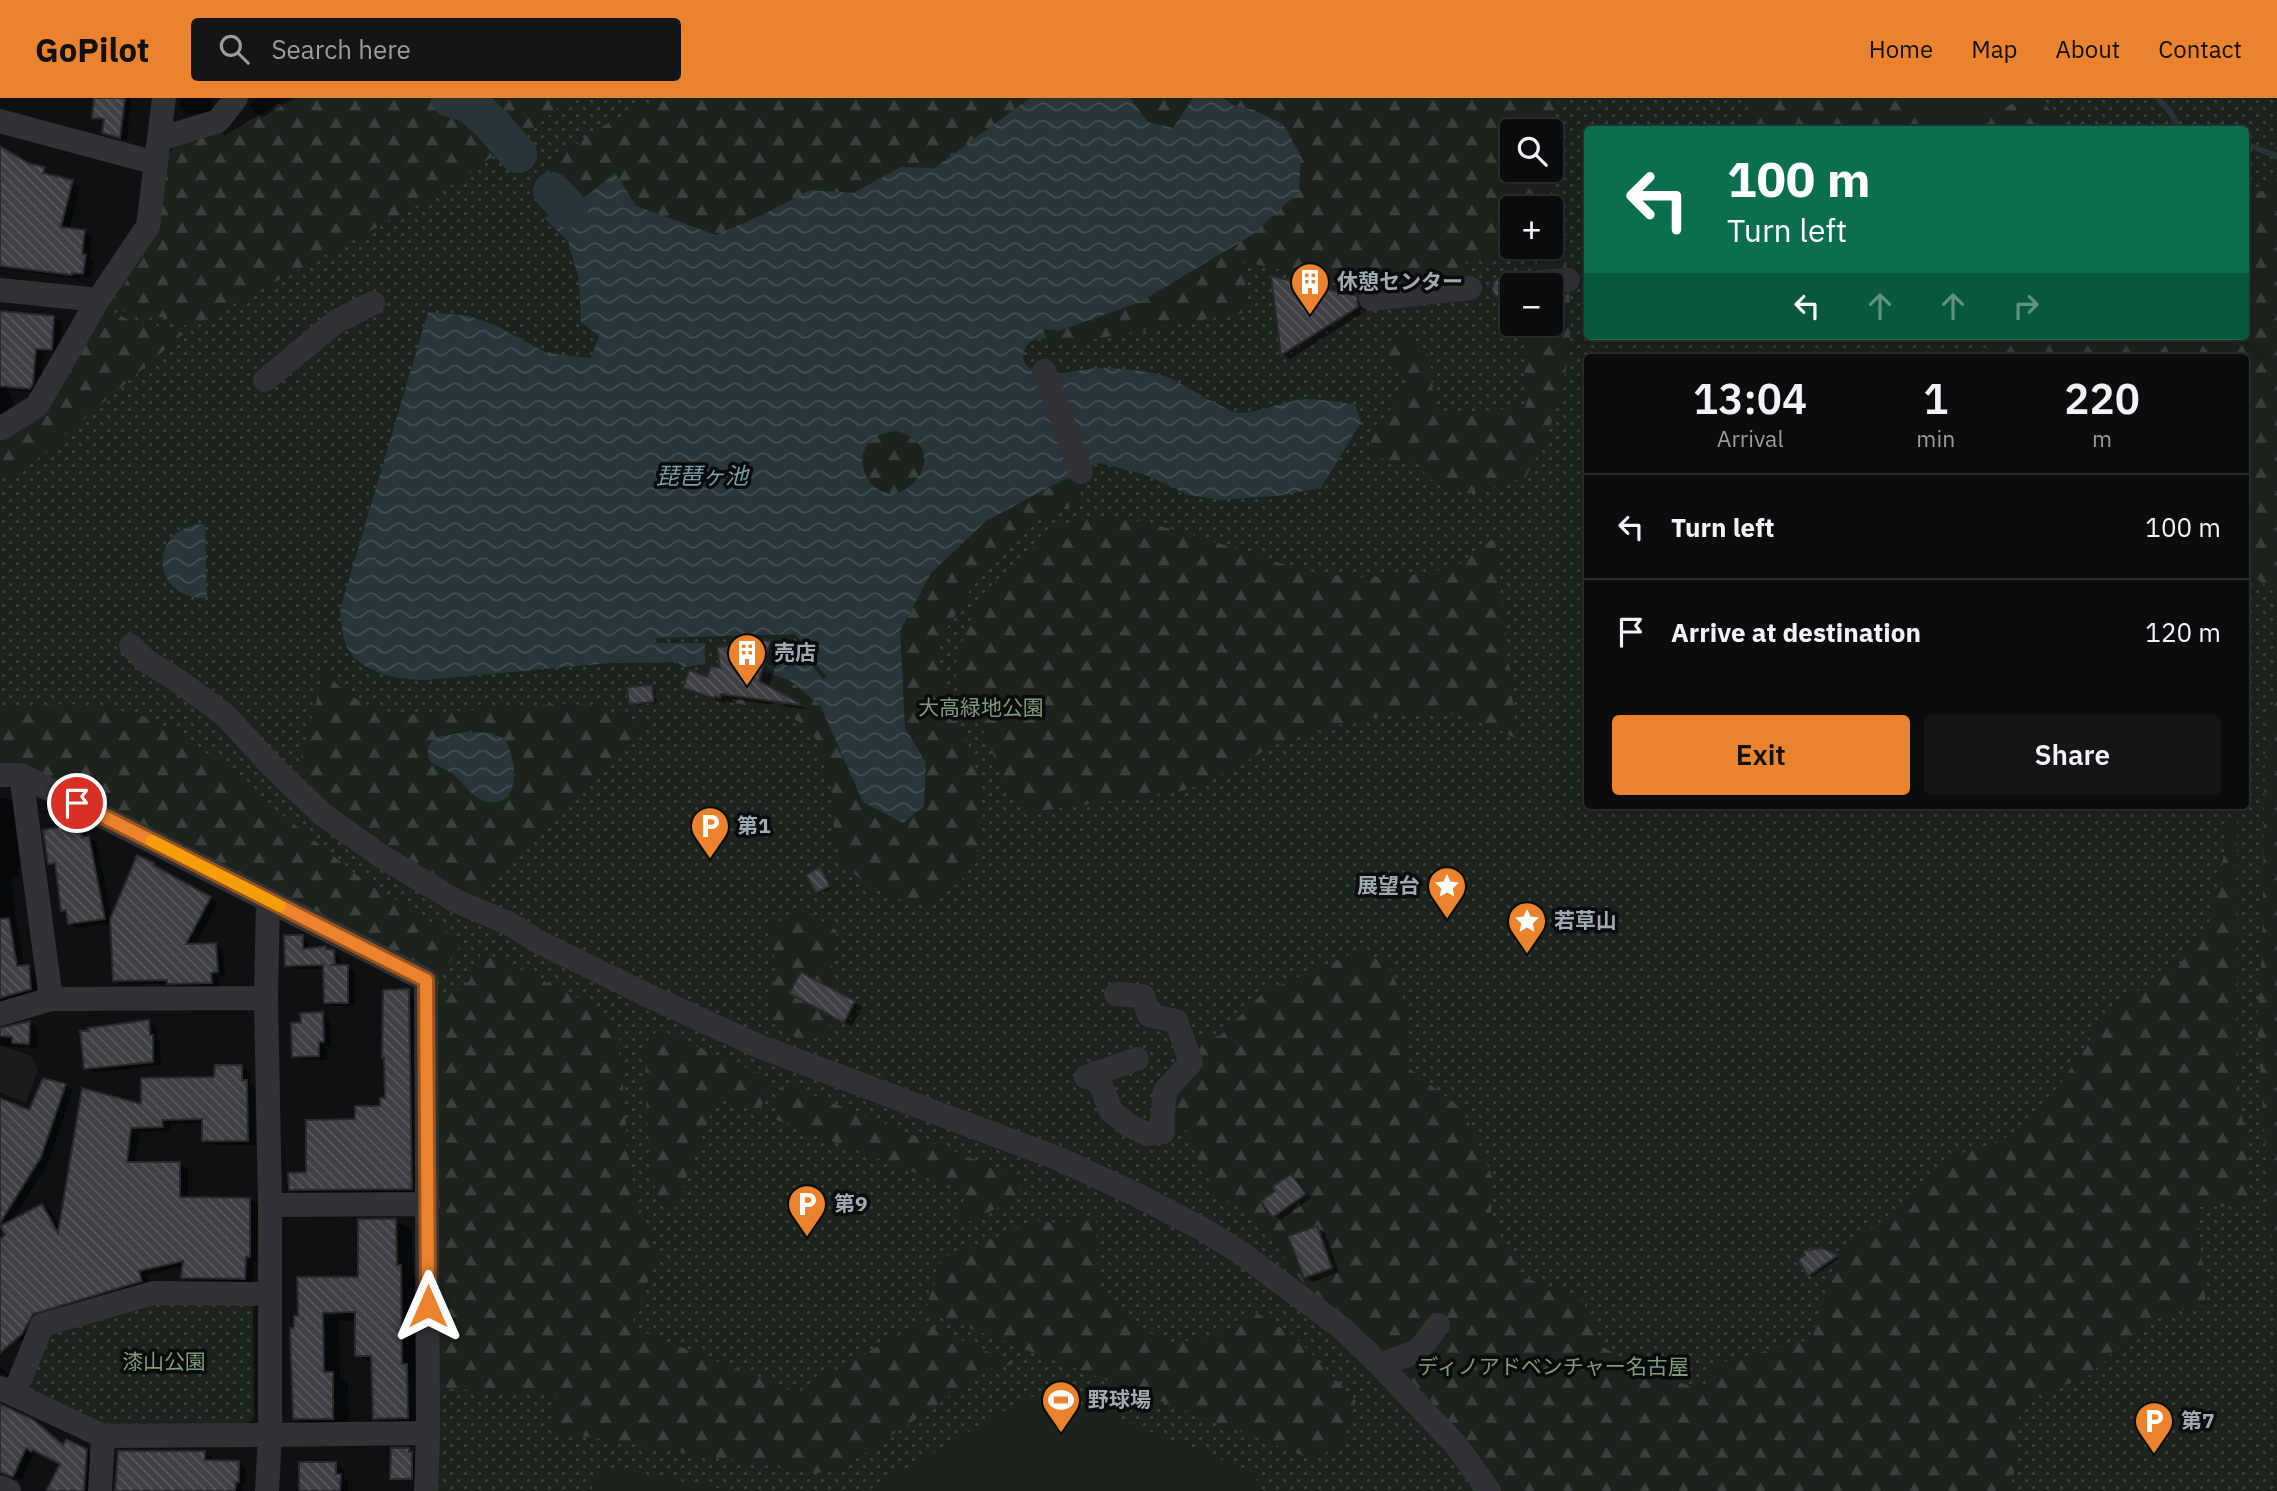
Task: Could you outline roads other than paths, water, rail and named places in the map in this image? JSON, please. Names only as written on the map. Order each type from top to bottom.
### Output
[{"type":"street","points":[[0,429],[37,406],[98,300],[148,226],[164,98]]},
{"type":"street","points":[[160,139],[218,121],[236,98]]},
{"type":"street","points":[[0,121],[156,163]]},
{"type":"street","points":[[1563,280],[1568,280]]},
{"type":"street","points":[[1371,299],[1470,288]]},
{"type":"street","points":[[0,290],[98,300]]},
{"type":"street","points":[[265,380],[337,321],[373,303]]},
{"type":"street","points":[[1044,371],[1081,472]]},
{"type":"street","points":[[131,646],[145,660],[180,681],[225,715],[272,766],[322,814],[381,856],[454,900],[481,907],[537,941],[644,994],[761,1047],[1047,1154],[1137,1195],[1244,1255],[1343,1329],[1380,1364],[1456,1445],[1489,1491]]},
{"type":"street","points":[[10,775],[426,980],[426,1491]]},
{"type":"street","points":[[10,775],[51,999]]},
{"type":"street","points":[[267,1491],[270,1435],[270,1205],[266,998],[268,900]]},
{"type":"street","points":[[1115,994],[1143,996],[1149,1015],[1175,1021],[1191,1062],[1165,1091],[1161,1122],[1163,1132],[1147,1134],[1128,1125],[1111,1111],[1091,1075],[1137,1059]]},
{"type":"street","points":[[0,1014],[51,999],[266,998]]},
{"type":"street","points":[[270,1205],[428,1204]]},
{"type":"street","points":[[270,1294],[153,1293],[42,1325],[7,1391],[103,1436],[428,1433]]},
{"type":"street","points":[[1380,1364],[1418,1351],[1438,1325]]},
{"type":"street","points":[[100,1491],[103,1436]]},
{"type":"street","points":[[0,1486],[9,1491]]},
{"type":"water","name":"琵琶ヶ池","points":[[1030,98],[1130,98],[1148,122],[1173,128],[1193,98],[1223,98],[1234,106],[1254,110],[1283,124],[1301,156],[1299,192],[1252,235],[1140,302],[1059,331],[1043,329],[1047,339],[1032,341],[1024,350],[1023,356],[1028,366],[1043,373],[1108,368],[1161,375],[1239,413],[1307,399],[1355,404],[1361,422],[1321,488],[1277,496],[1220,500],[1189,495],[1143,474],[1099,463],[986,521],[931,573],[900,631],[905,728],[926,763],[924,806],[903,823],[863,802],[820,705],[789,680],[747,666],[747,651],[785,649],[786,643],[792,642],[823,679],[827,677],[813,660],[816,658],[795,634],[654,638],[656,643],[705,643],[705,664],[684,667],[677,662],[610,663],[424,680],[382,674],[354,657],[344,640],[340,610],[428,312],[469,316],[497,326],[547,353],[591,358],[599,336],[581,322],[579,279],[568,241],[544,218],[573,207],[615,173],[636,206],[716,235],[810,190],[853,193],[901,167],[934,168]],"holes":[[[897,431],[916,441],[924,454],[923,468],[916,480],[905,490],[891,493],[878,489],[866,475],[863,466],[862,458],[868,444],[880,435]]]},
{"type":"water","points":[[205,525],[207,598],[189,596],[175,588],[166,578],[163,565],[164,551],[171,539],[183,530]]},
{"type":"water","points":[[466,732],[492,733],[505,739],[514,769],[513,784],[507,798],[498,802],[483,801],[454,775],[428,757],[429,744],[438,737]]},
{"type":"waterway","points":[[450,98],[470,104],[518,154]]},
{"type":"waterway","points":[[2158,98],[2178,126]]},
{"type":"waterway","points":[[2249,146],[2277,156]]},
{"type":"waterway","points":[[552,191],[569,209]]},
{"type":"place","name":"休憩センター","points":[[1310,316]]},
{"type":"place","name":"売店","points":[[747,687]]},
{"type":"place","name":"第1","points":[[710,860]]},
{"type":"place","name":"展望台","points":[[1447,920]]},
{"type":"place","name":"若草山","points":[[1527,955]]},
{"type":"place","name":"第9","points":[[807,1238]]},
{"type":"place","name":"野球場","points":[[1061,1434]]},
{"type":"place","name":"第7","points":[[2154,1455]]},
{"type":"park label","name":"大高緑地公園","points":[[981,708]]},
{"type":"park label","name":"漆山公園","points":[[164,1362]]},
{"type":"park label","name":"ディノアドベンチャー名古屋","points":[[1553,1367]]}]
